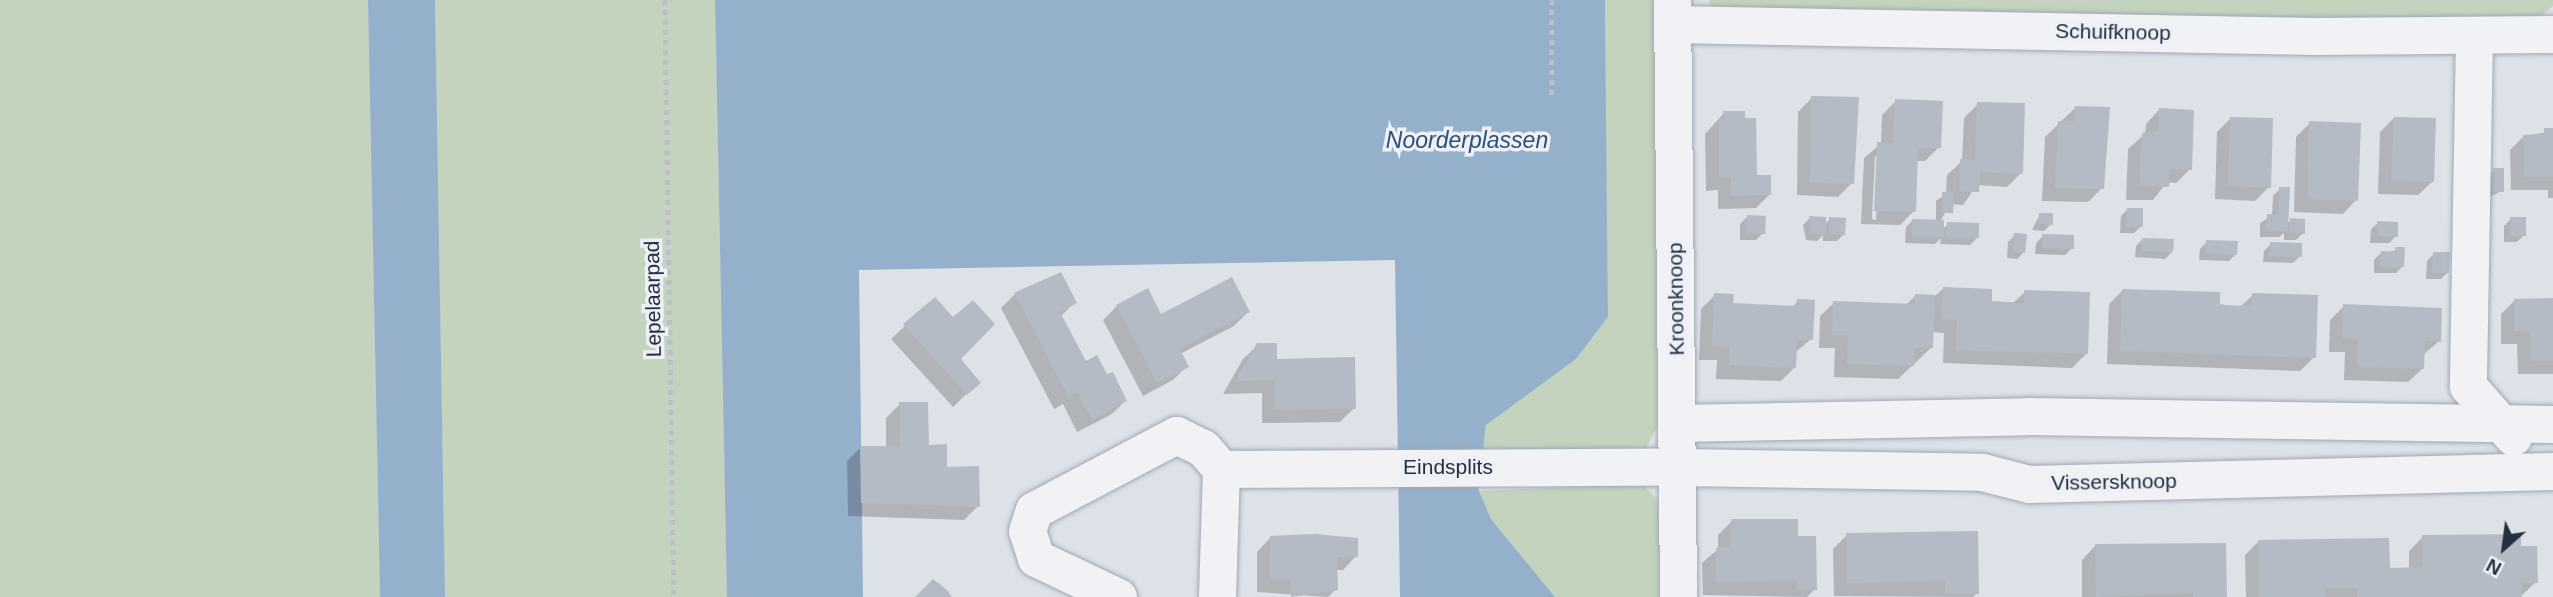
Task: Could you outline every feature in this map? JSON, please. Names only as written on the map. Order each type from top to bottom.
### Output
[{"type":"street","name":"Schuifknoop","points":[[1672,12],[2474,35],[2553,34]]},
{"type":"street","name":"Kroonknoop","points":[[1672,12],[1678,597]]},
{"type":"street","points":[[2474,35],[2468,386],[2549,479]]},
{"type":"street","points":[[1678,423],[2028,416],[2504,426],[2553,424]]},
{"type":"street","points":[[1118,597],[1036,558],[1027,531],[1034,510],[1176,435],[1203,448],[1221,469],[1217,597]]},
{"type":"street","name":"Eindsplits","points":[[1221,469],[1676,467]]},
{"type":"street","name":"Vissersknoop","points":[[1676,467],[1982,472],[2029,484],[2549,479]]},
{"type":"path","name":"Lepelaarpad","points":[[665,0],[674,597]]},
{"type":"path","points":[[1552,0],[1552,95]]},
{"type":"green space","points":[[0,0],[368,0],[380,597],[0,597]]},
{"type":"green space","points":[[435,0],[715,0],[727,597],[445,597]]},
{"type":"green space","points":[[1605,0],[1658,0],[1664,413],[1646,448],[1483,450],[1486,425],[1576,359],[1608,317]]},
{"type":"green space","points":[[1710,0],[2553,0],[2553,6],[2536,21],[1710,11]]},
{"type":"green space","points":[[1642,484],[1657,499],[1668,597],[1555,597],[1491,519],[1479,491]]},
{"type":"water","points":[[368,0],[435,0],[445,597],[380,597]]},
{"type":"water","name":"Noorderplassen","points":[[715,0],[1605,0],[1608,317],[1576,359],[1486,425],[1483,450],[1478,450],[1479,491],[1491,519],[1555,597],[1400,597],[1395,260],[859,270],[863,597],[727,597]]},
{"type":"building","points":[[1811,96],[1859,97],[1854,184],[1810,182]]},
{"type":"building","points":[[1895,99],[1943,101],[1941,148],[1918,148],[1916,212],[1874,211],[1877,142],[1893,143]]},
{"type":"building","points":[[1977,102],[2025,103],[2023,174],[1980,172],[1979,192],[1959,191],[1960,159],[1975,160]]},
{"type":"building","points":[[2075,106],[2110,107],[2104,189],[2055,188],[2058,121],[2074,121]]},
{"type":"building","points":[[2159,108],[2194,110],[2192,170],[2170,169],[2169,187],[2139,186],[2142,133],[2158,131]]},
{"type":"building","points":[[1723,111],[1745,111],[1745,118],[1756,118],[1757,175],[1771,175],[1771,195],[1731,196],[1731,177],[1719,178],[1719,118],[1724,118]]},
{"type":"building","points":[[2230,117],[2273,118],[2271,188],[2228,186]]},
{"type":"building","points":[[2394,117],[2436,118],[2434,182],[2391,181]]},
{"type":"building","points":[[2309,121],[2361,123],[2358,201],[2307,199]]},
{"type":"building","points":[[2544,128],[2553,128],[2553,177],[2524,177],[2523,135],[2544,134]]},
{"type":"building","points":[[2493,168],[2504,168],[2504,192],[2494,192]]},
{"type":"building","points":[[2279,187],[2290,187],[2288,231],[2266,230],[2267,214],[2278,214]]},
{"type":"building","points":[[1942,192],[1954,193],[1953,213],[1942,213]]},
{"type":"building","points":[[2127,208],[2143,208],[2143,227],[2126,227]]},
{"type":"building","points":[[2039,213],[2053,213],[2053,225],[2039,224]]},
{"type":"building","points":[[1747,215],[1766,216],[1765,234],[1746,234]]},
{"type":"building","points":[[1809,216],[1826,217],[1826,235],[1812,234]]},
{"type":"building","points":[[1829,217],[1846,218],[1845,235],[1829,234]]},
{"type":"building","points":[[2510,217],[2526,217],[2526,236],[2510,236]]},
{"type":"building","points":[[2290,218],[2305,219],[2305,234],[2290,233]]},
{"type":"building","points":[[1912,219],[1944,220],[1944,237],[1912,237]]},
{"type":"building","points":[[2377,221],[2398,222],[2398,237],[2377,236]]},
{"type":"building","points":[[1947,222],[1979,223],[1979,238],[1946,238]]},
{"type":"building","points":[[2014,233],[2027,234],[2025,253],[2013,252]]},
{"type":"building","points":[[2042,234],[2074,235],[2074,249],[2042,248]]},
{"type":"building","points":[[2142,238],[2174,239],[2173,252],[2141,251]]},
{"type":"building","points":[[2206,240],[2238,241],[2237,255],[2205,253]]},
{"type":"building","points":[[2270,242],[2302,243],[2302,257],[2269,256]]},
{"type":"building","points":[[2395,247],[2405,247],[2404,267],[2380,267],[2381,251],[2395,252]]},
{"type":"building","points":[[2433,252],[2450,252],[2449,273],[2432,273]]},
{"type":"building","points":[[1061,272],[1077,303],[1060,312],[1086,361],[1097,355],[1107,374],[1113,372],[1127,401],[1092,420],[1077,392],[1068,396],[1014,293]]},
{"type":"building","points":[[1232,277],[1250,312],[1180,349],[1189,367],[1157,383],[1116,305],[1148,288],[1161,314]]},
{"type":"building","points":[[1943,287],[1992,289],[1992,301],[2024,303],[2024,290],[2090,292],[2088,354],[1956,350],[1957,320],[1941,319]]},
{"type":"building","points":[[2122,289],[2220,292],[2220,305],[2252,306],[2252,293],[2318,295],[2316,358],[2120,351]]},
{"type":"building","points":[[1714,293],[1734,294],[1733,303],[1796,306],[1797,299],[1815,300],[1813,340],[1797,340],[1796,368],[1729,365],[1730,347],[1712,346]]},
{"type":"building","points":[[1915,294],[1935,295],[1933,348],[1915,348],[1914,366],[1847,364],[1848,335],[1832,335],[1833,301],[1915,304]]},
{"type":"building","points":[[935,297],[953,317],[973,300],[995,324],[961,359],[981,383],[967,395],[903,324]]},
{"type":"building","points":[[2553,298],[2553,361],[2531,361],[2530,331],[2514,331],[2514,299]]},
{"type":"building","points":[[2343,304],[2442,308],[2441,342],[2425,341],[2424,369],[2357,367],[2358,339],[2342,338]]},
{"type":"building","points":[[1257,343],[1277,343],[1277,359],[1355,357],[1356,409],[1275,410],[1275,380],[1235,381]]},
{"type":"building","points":[[899,402],[928,402],[929,445],[947,444],[947,467],[979,466],[980,507],[861,503],[860,446],[900,446]]},
{"type":"building","points":[[1731,519],[1798,519],[1798,536],[1816,536],[1817,590],[1797,590],[1797,581],[1716,582],[1716,548],[1731,547]]},
{"type":"building","points":[[1978,531],[1979,594],[1945,594],[1945,581],[1847,583],[1846,533]]},
{"type":"building","points":[[1315,534],[1358,538],[1358,557],[1337,557],[1338,590],[1291,597],[1291,579],[1270,579],[1270,536]]},
{"type":"building","points":[[2521,534],[2521,546],[2537,546],[2538,583],[2522,583],[2522,597],[2357,597],[2357,588],[2325,588],[2325,597],[2259,597],[2258,540],[2389,538],[2390,568],[2423,567],[2422,535]]},
{"type":"building","points":[[2226,543],[2227,597],[2193,597],[2193,593],[2096,597],[2095,544]]},
{"type":"building","points":[[933,579],[947,590],[952,597],[915,597]]}]
